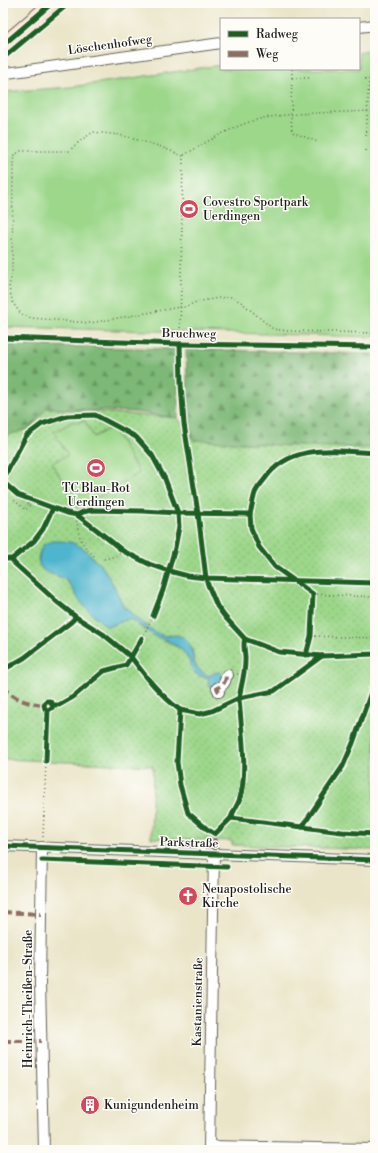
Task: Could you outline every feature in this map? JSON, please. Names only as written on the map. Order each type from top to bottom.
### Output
[{"type":"street","points":[[3,45],[52,3]]},
{"type":"street","points":[[360,27],[375,25]]},
{"type":"street","name":"Löschenhofweg","points":[[3,69],[7,73],[220,43]]},
{"type":"street","points":[[219,692],[217,688],[224,684],[226,676],[228,675]]},
{"type":"street","name":"Parkstraße","points":[[3,846],[375,860]]},
{"type":"street","name":"Heinrich-Theißen-Straße","points":[[42,847],[40,983],[44,1150]]},
{"type":"street","name":"Kastanienstraße","points":[[209,1148],[214,854]]},
{"type":"street","points":[[209,1148],[375,1148]]},
{"type":"lane","name":"Bruchweg","points":[[3,338],[180,344],[375,347]]},
{"type":"path","points":[[292,70],[292,132],[318,142]]},
{"type":"path","points":[[292,78],[311,78]]},
{"type":"path","points":[[365,79],[370,79],[366,138]]},
{"type":"path","points":[[183,156],[215,137],[239,126],[264,119],[291,114],[375,112]]},
{"type":"path","points":[[183,156],[159,146],[120,135],[93,132],[80,140],[68,151],[21,151],[14,155],[12,272],[9,288],[13,303],[21,314],[31,318],[90,323],[185,307],[196,302],[231,297],[241,302],[273,329],[288,331],[375,333]]},
{"type":"path","points":[[180,344],[183,156]]},
{"type":"path","points":[[16,497],[30,505],[26,510],[14,500],[16,497],[18,494]]},
{"type":"path","points":[[79,517],[77,520],[79,537],[82,544],[94,556]]},
{"type":"path","points":[[104,559],[116,556],[123,551]]},
{"type":"path","points":[[313,594],[375,597]]},
{"type":"path","points":[[142,638],[153,616]]},
{"type":"path","points":[[311,636],[375,638]]},
{"type":"path","points":[[42,847],[46,761]]},
{"type":"green space","name":"Covestro Sportpark Uerdingen","points":[[375,51],[375,337],[3,327],[3,92],[71,87],[220,65],[220,70],[360,70],[360,52]]},
{"type":"green space","points":[[3,345],[178,349],[178,418],[135,412],[47,408],[30,428],[3,437]]},
{"type":"green space","points":[[186,349],[375,354],[375,448],[291,446],[192,440],[188,404]]},
{"type":"green space","points":[[47,408],[178,418],[193,440],[291,446],[375,448],[375,850],[232,845],[232,841],[151,838],[153,766],[3,759],[3,437],[30,428]],"holes":[[[74,421],[94,437],[112,427],[139,473],[53,463],[68,455]],[[43,545],[92,558],[101,565],[113,584],[124,608],[128,609],[130,613],[158,634],[165,636],[176,635],[188,642],[192,649],[195,664],[200,671],[210,677],[214,673],[219,672],[222,674],[217,681],[211,687],[208,684],[209,678],[200,676],[194,672],[188,658],[181,649],[143,629],[132,620],[128,619],[107,627],[79,600],[72,587],[66,580],[38,561]]]},
{"type":"green space","name":"TC Blau-Rot Uerdingen","points":[[84,420],[94,437],[112,427],[139,473],[79,509],[52,463],[68,455],[54,432],[74,421],[76,424]]},
{"type":"water","points":[[53,541],[71,542],[88,552],[93,557],[92,558],[101,565],[113,584],[124,608],[128,609],[133,616],[161,635],[176,635],[185,639],[192,649],[195,665],[198,669],[210,676],[219,672],[222,674],[223,678],[219,682],[214,683],[211,687],[208,684],[209,678],[200,676],[194,672],[188,658],[181,649],[169,641],[156,637],[132,620],[128,619],[107,627],[83,605],[67,581],[48,573],[40,566],[39,558],[43,545]]},
{"type":"marked path","points":[[219,692],[217,688],[224,684],[226,676],[228,675]]},
{"type":"marked path","points":[[3,686],[16,698],[44,705]]},
{"type":"marked path","points":[[214,854],[215,834]]},
{"type":"marked path","points":[[3,912],[41,914]]},
{"type":"marked path","points":[[3,1041],[41,1041]]},
{"type":"cycle path","points":[[3,45],[52,3]]},
{"type":"cycle path","points":[[3,58],[69,3]]},
{"type":"cycle path","points":[[3,338],[180,344],[375,347]]},
{"type":"cycle path","points":[[180,344],[184,424],[198,513],[206,578],[217,606],[245,639],[279,652],[322,656],[375,654]]},
{"type":"cycle path","points":[[3,480],[26,436],[42,424],[67,416],[95,415],[136,437],[152,455],[165,479],[178,513],[179,527],[175,548],[163,590],[153,616]]},
{"type":"cycle path","points":[[250,514],[254,495],[258,488],[275,468],[287,459],[300,454],[315,452],[345,451],[375,453]]},
{"type":"cycle path","points":[[3,482],[18,495],[67,513],[77,515],[123,551],[149,564],[169,571],[188,576],[206,578],[375,583]]},
{"type":"cycle path","points":[[3,559],[12,559],[34,541],[43,529],[53,508]]},
{"type":"cycle path","points":[[77,515],[92,510],[250,514],[251,528],[259,547],[275,567],[313,594],[311,636],[306,655]]},
{"type":"cycle path","points":[[12,559],[14,563],[56,601],[76,617],[103,634],[131,657],[126,665],[104,671],[73,697],[59,705],[53,705]]},
{"type":"cycle path","points":[[3,670],[24,658],[76,617]]},
{"type":"cycle path","points":[[142,638],[131,657],[160,692],[180,710],[177,762],[180,785],[188,813],[207,829],[215,834],[231,818],[342,832],[375,834]]},
{"type":"cycle path","points":[[180,710],[200,714],[212,711],[239,698],[244,671],[245,639]]},
{"type":"cycle path","points":[[231,818],[240,798],[244,775],[239,698],[274,691],[322,656]]},
{"type":"cycle path","points":[[302,827],[343,766],[353,743],[375,681]]},
{"type":"cycle path","points":[[46,761],[48,710],[52,708],[53,705],[50,701],[45,702],[44,705],[45,709],[48,710]]},
{"type":"cycle path","points":[[3,846],[375,860]]},
{"type":"cycle path","points":[[42,860],[227,867]]},
{"type":"place","name":"Covestro Sportpark Uerdingen","points":[[189,209]]},
{"type":"place","name":"TC Blau-Rot Uerdingen","points":[[96,468]]},
{"type":"place","name":"Neuapostolische Kirche","points":[[188,896]]},
{"type":"place","name":"Kunigundenheim","points":[[90,1105]]}]
